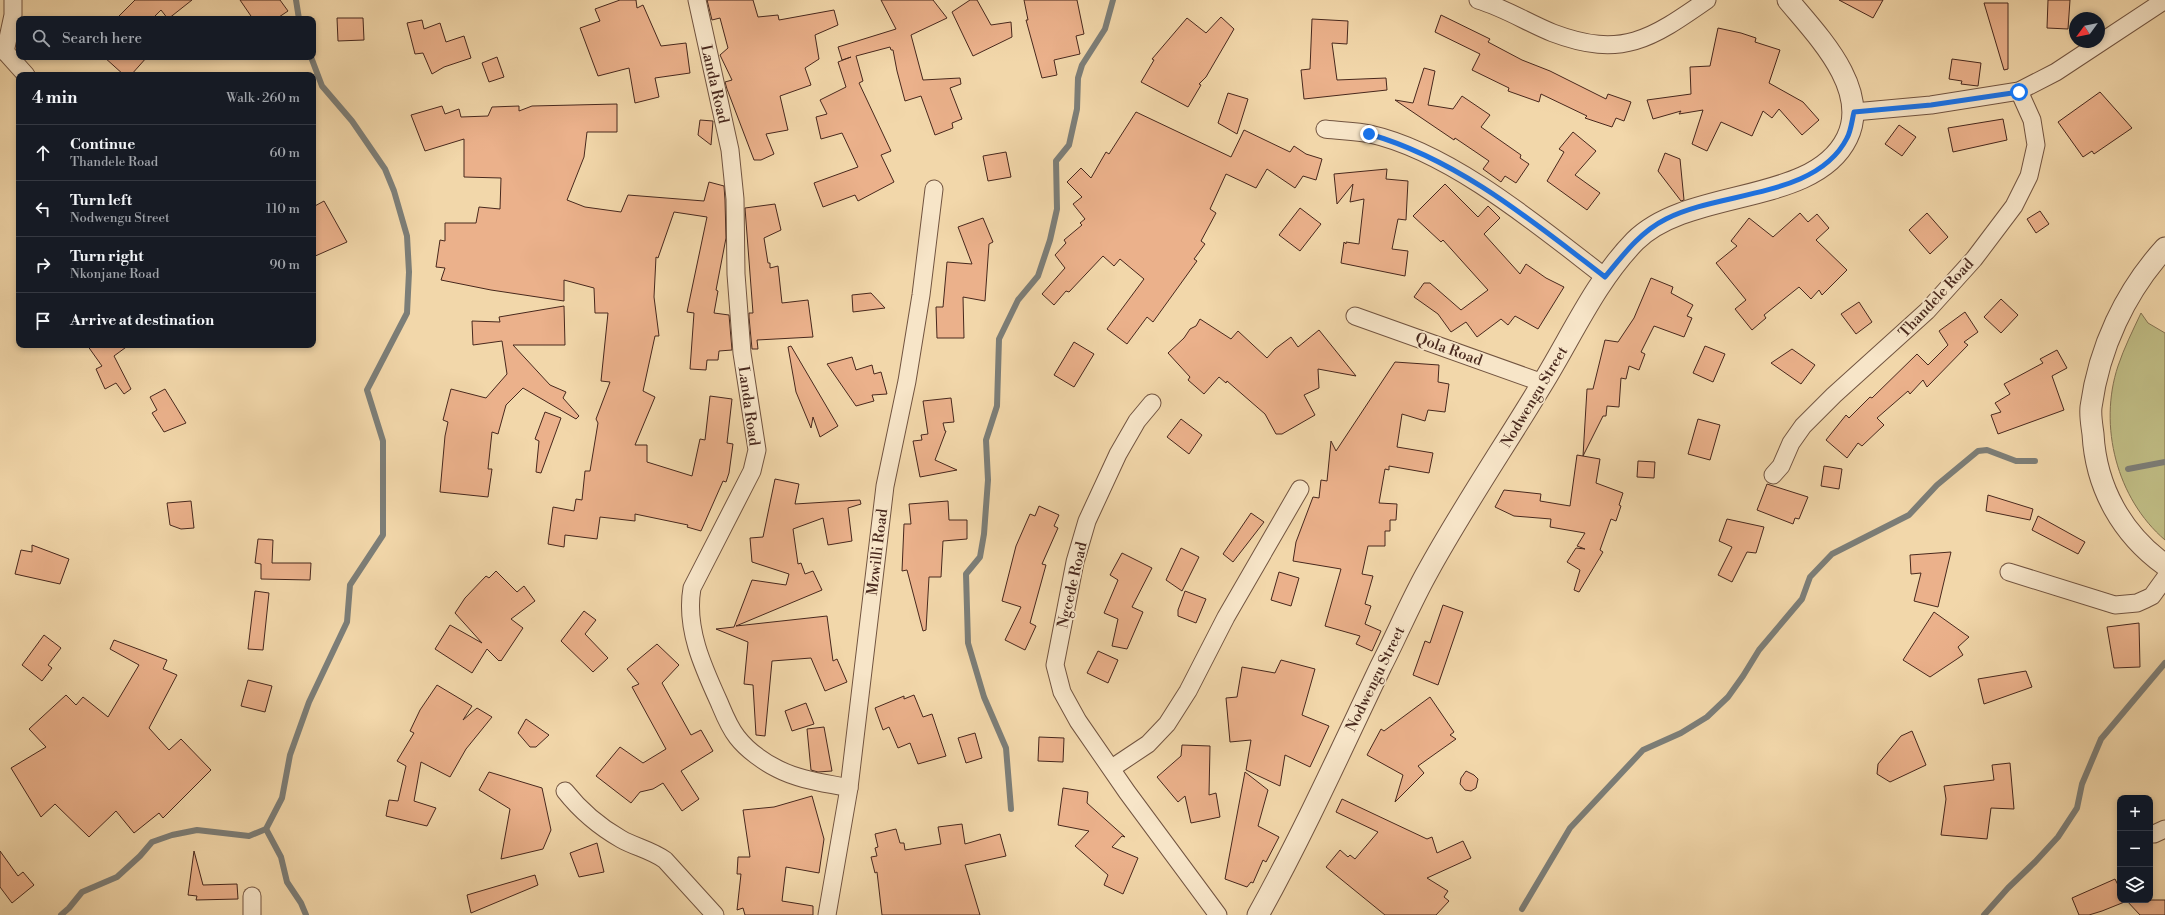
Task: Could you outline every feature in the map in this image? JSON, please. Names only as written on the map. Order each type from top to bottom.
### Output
[{"type":"street","points":[[13,0],[13,15],[2,49],[23,72]]},
{"type":"street","name":"Landa Road","points":[[697,0],[730,150],[735,199],[736,274],[742,353],[757,450],[752,471],[692,588],[689,604],[692,623],[707,676],[732,730],[738,738],[749,749],[777,769],[797,777],[849,788]]},
{"type":"street","points":[[1478,0],[1490,3],[1553,33],[1587,43],[1622,45],[1651,37],[1707,0]]},
{"type":"street","name":"Nodwengu Street","points":[[1258,915],[1340,753],[1427,571],[1543,383],[1605,277],[1637,239],[1666,219],[1704,206],[1803,179],[1828,164],[1847,138],[1854,112],[1851,90],[1838,65],[1788,0]]},
{"type":"street","points":[[1854,112],[1931,105],[2019,92],[2056,72],[2165,0]]},
{"type":"street","name":"Thandele Road","points":[[1773,475],[1781,466],[1791,443],[1803,426],[1834,395],[1928,311],[1974,258],[2014,206],[2029,176],[2036,145],[2032,120],[2019,92]]},
{"type":"street","points":[[1325,129],[1369,134],[1393,140],[1468,177],[1532,221],[1605,277]]},
{"type":"street","name":"Mzwilli Road","points":[[827,915],[849,788],[885,486],[908,381],[922,288],[934,190]]},
{"type":"street","points":[[2165,248],[2148,267],[2121,310],[2102,355],[2091,409],[2093,446],[2102,483],[2114,510],[2131,534],[2150,554],[2165,565]]},
{"type":"street","name":"Qola Road","points":[[1355,316],[1543,383]]},
{"type":"street","name":"Ngcede Road","points":[[1152,403],[1137,421],[1118,454],[1087,521],[1075,562],[1055,665],[1062,692],[1078,721],[1112,768],[1127,792],[1218,915]]},
{"type":"street","points":[[1112,768],[1148,744],[1167,724],[1188,691],[1226,617],[1300,489]]},
{"type":"street","points":[[2009,572],[2115,605],[2137,602],[2152,596],[2165,578]]},
{"type":"street","points":[[566,791],[582,810],[621,839],[655,853],[665,860],[715,915]]},
{"type":"street","points":[[252,896],[252,915]]},
{"type":"shaded area","points":[[2141,313],[2148,323],[2165,333],[2165,540],[2148,523],[2135,504],[2124,483],[2116,460],[2111,437],[2110,413],[2112,389],[2120,359]]},
{"type":"building","points":[[135,0],[192,0],[172,16],[166,16],[161,10],[155,16],[119,16]]},
{"type":"building","points":[[240,0],[280,0],[288,11],[280,16],[251,16]]},
{"type":"building","points":[[620,0],[636,0],[637,8],[643,5],[661,46],[686,43],[690,73],[655,78],[659,97],[635,103],[629,68],[598,76],[580,28],[600,21],[595,9]]},
{"type":"building","points":[[707,0],[753,0],[758,17],[778,15],[779,20],[834,10],[838,25],[815,35],[819,59],[805,68],[811,85],[780,96],[788,130],[766,134],[774,154],[761,160],[754,160],[727,89],[725,82],[732,80],[720,55],[728,48],[720,18],[712,20]]},
{"type":"building","points":[[881,0],[933,0],[947,18],[911,35],[923,80],[960,78],[961,84],[950,88],[962,119],[952,123],[953,128],[935,135],[921,96],[905,101],[893,50],[891,50],[890,47],[856,56],[863,81],[859,83],[891,151],[881,155],[894,182],[858,201],[855,195],[823,207],[814,183],[858,167],[842,133],[821,139],[816,117],[827,114],[820,100],[846,87],[838,62],[851,57],[842,60],[838,47],[896,29]]},
{"type":"building","points":[[970,0],[977,0],[991,25],[1011,22],[1012,37],[973,56],[952,12]]},
{"type":"building","points":[[1024,0],[1077,0],[1084,34],[1076,36],[1080,54],[1054,60],[1057,75],[1042,78],[1026,20],[1028,20]]},
{"type":"building","points":[[1839,0],[1883,0],[1873,18]]},
{"type":"building","points":[[2048,0],[2070,0],[2068,29],[2047,28]]},
{"type":"building","points":[[1984,3],[2008,3],[2008,69],[2004,70]]},
{"type":"building","points":[[1441,15],[1490,39],[1488,42],[1522,60],[1550,71],[1606,99],[1608,94],[1631,102],[1624,121],[1616,118],[1612,127],[1585,118],[1587,116],[1541,94],[1539,102],[1508,91],[1509,88],[1472,70],[1480,54],[1435,32]]},
{"type":"building","points":[[1221,17],[1234,29],[1206,77],[1199,84],[1201,85],[1188,107],[1141,82],[1154,60],[1152,59],[1187,18],[1206,33]]},
{"type":"building","points":[[337,18],[363,18],[364,40],[338,41]]},
{"type":"building","points":[[1312,19],[1348,21],[1347,44],[1332,43],[1337,80],[1386,78],[1387,90],[1304,99],[1301,70],[1310,69]]},
{"type":"building","points":[[422,20],[424,29],[440,23],[446,42],[464,36],[471,58],[444,67],[432,74],[423,53],[415,54],[407,23]]},
{"type":"building","points":[[1718,28],[1756,38],[1755,42],[1780,50],[1769,83],[1803,102],[1819,120],[1802,135],[1779,109],[1772,118],[1763,111],[1752,136],[1721,122],[1707,151],[1692,144],[1703,110],[1679,114],[1681,111],[1653,119],[1647,100],[1691,94],[1690,67],[1710,66]]},
{"type":"building","points":[[497,57],[504,77],[489,82],[482,63]]},
{"type":"building","points":[[1952,59],[1981,63],[1978,86],[1961,84],[1962,81],[1949,79]]},
{"type":"building","points":[[107,60],[144,60],[134,72],[121,72]]},
{"type":"building","points":[[1424,68],[1435,71],[1428,105],[1453,109],[1462,96],[1490,115],[1481,127],[1521,155],[1520,158],[1529,164],[1516,183],[1505,176],[1501,182],[1483,169],[1489,161],[1455,138],[1454,140],[1395,100],[1413,103]]},
{"type":"building","points":[[2100,92],[2132,128],[2094,154],[2092,151],[2083,157],[2058,122]]},
{"type":"building","points":[[1228,93],[1248,99],[1237,134],[1218,123]]},
{"type":"building","points":[[617,104],[617,132],[587,132],[584,157],[567,200],[585,207],[621,212],[628,195],[704,201],[709,182],[724,186],[725,200],[726,238],[716,290],[718,291],[714,313],[729,315],[732,350],[719,351],[718,360],[707,360],[706,370],[690,369],[694,313],[687,312],[707,217],[674,212],[658,258],[656,257],[654,297],[659,336],[655,336],[643,391],[655,397],[635,445],[647,445],[647,462],[692,476],[700,439],[705,440],[710,396],[732,399],[727,443],[733,444],[729,473],[726,482],[723,481],[701,531],[687,527],[688,525],[635,514],[635,521],[600,517],[597,539],[565,535],[564,547],[548,544],[553,507],[574,511],[576,499],[582,500],[585,471],[590,471],[598,423],[596,419],[610,382],[601,381],[608,313],[595,313],[594,288],[564,280],[564,301],[491,290],[441,280],[445,268],[436,267],[440,240],[445,241],[445,223],[476,223],[479,207],[500,209],[501,178],[464,177],[464,139],[425,151],[411,115],[442,106],[445,114],[459,109],[461,117],[488,116],[492,107],[519,106],[519,111],[532,106]]},
{"type":"building","points":[[1136,112],[1231,157],[1244,130],[1290,152],[1294,146],[1306,154],[1322,159],[1316,180],[1303,176],[1295,188],[1267,169],[1256,188],[1226,174],[1210,209],[1216,213],[1201,241],[1205,244],[1194,259],[1197,261],[1153,322],[1147,317],[1127,344],[1107,329],[1144,279],[1120,259],[1114,266],[1103,256],[1069,292],[1066,291],[1054,305],[1042,294],[1065,268],[1055,255],[1066,243],[1064,240],[1082,225],[1080,223],[1085,219],[1073,204],[1082,197],[1067,182],[1081,168],[1091,178],[1106,152],[1109,154]]},
{"type":"building","points":[[2003,119],[2007,140],[1953,152],[1948,128]]},
{"type":"building","points":[[700,120],[713,121],[711,145],[698,135]]},
{"type":"building","points":[[1899,125],[1916,137],[1902,156],[1885,144]]},
{"type":"building","points":[[1573,132],[1596,151],[1575,175],[1600,193],[1587,210],[1547,181],[1564,152],[1559,149]]},
{"type":"building","points":[[1006,152],[1011,177],[988,181],[983,156]]},
{"type":"building","points":[[1665,153],[1680,159],[1684,200],[1681,201],[1658,171]]},
{"type":"building","points":[[1387,169],[1386,179],[1408,181],[1406,220],[1398,219],[1392,249],[1408,251],[1405,276],[1341,263],[1344,242],[1346,244],[1346,242],[1359,244],[1364,199],[1350,202],[1353,184],[1337,204],[1334,174]]},
{"type":"building","points":[[1445,184],[1478,217],[1488,206],[1500,218],[1484,234],[1520,274],[1526,264],[1546,278],[1564,287],[1538,329],[1515,316],[1508,325],[1501,319],[1477,337],[1466,322],[1451,332],[1438,314],[1414,297],[1424,283],[1430,283],[1461,310],[1488,290],[1443,240],[1441,242],[1413,216]]},
{"type":"building","points":[[324,201],[347,242],[316,256],[316,205]]},
{"type":"building","points":[[775,204],[781,230],[764,238],[768,263],[770,263],[770,268],[778,266],[782,303],[808,300],[813,337],[757,340],[758,349],[752,349],[749,313],[753,313],[745,208]]},
{"type":"building","points":[[1300,208],[1321,224],[1300,251],[1279,235]]},
{"type":"building","points":[[2040,211],[2049,224],[2036,233],[2027,219]]},
{"type":"building","points":[[1800,213],[1808,222],[1817,214],[1829,228],[1816,240],[1847,270],[1822,295],[1819,290],[1811,299],[1799,287],[1764,315],[1766,318],[1752,330],[1735,309],[1746,300],[1716,263],[1737,246],[1731,241],[1749,218],[1773,237]]},
{"type":"building","points":[[1927,213],[1948,237],[1930,254],[1909,230]]},
{"type":"building","points":[[983,218],[993,242],[989,244],[985,301],[963,297],[964,338],[937,338],[936,307],[943,307],[947,262],[972,264],[958,227]]},
{"type":"building","points":[[1651,278],[1673,287],[1671,293],[1693,305],[1687,316],[1692,318],[1684,337],[1654,326],[1641,352],[1645,354],[1639,370],[1629,366],[1626,379],[1621,378],[1619,407],[1607,406],[1606,416],[1603,416],[1583,456],[1587,389],[1593,389],[1605,340],[1618,342],[1634,318]]},
{"type":"building","points":[[871,293],[885,308],[853,312],[852,295]]},
{"type":"building","points":[[2001,299],[2018,315],[2001,333],[1984,317]]},
{"type":"building","points":[[1859,302],[1872,322],[1856,334],[1841,314]]},
{"type":"building","points":[[564,306],[565,345],[513,345],[550,385],[566,392],[563,398],[579,416],[576,419],[523,388],[506,405],[498,434],[492,432],[488,469],[492,469],[488,497],[440,492],[445,436],[448,422],[443,420],[451,389],[486,398],[507,374],[502,341],[473,345],[472,321],[500,322],[499,317]]},
{"type":"building","points":[[1965,312],[1978,332],[1964,342],[1968,345],[1927,387],[1923,380],[1910,394],[1908,391],[1877,418],[1884,425],[1862,446],[1858,443],[1847,458],[1826,440],[1846,415],[1849,418],[1917,354],[1928,365],[1948,345],[1939,331]]},
{"type":"building","points":[[1200,319],[1231,339],[1238,331],[1267,358],[1275,349],[1291,337],[1298,347],[1319,330],[1356,376],[1318,369],[1319,388],[1304,395],[1315,415],[1282,434],[1276,434],[1265,414],[1227,381],[1226,383],[1219,377],[1204,394],[1188,380],[1190,377],[1168,353],[1184,338],[1190,329],[1196,326]]},
{"type":"building","points":[[1074,342],[1094,354],[1074,387],[1054,375]]},
{"type":"building","points":[[791,346],[838,426],[820,437],[813,417],[811,428],[796,392],[788,347]]},
{"type":"building","points":[[1705,346],[1725,354],[1713,382],[1693,373]]},
{"type":"building","points":[[89,348],[125,348],[114,356],[131,389],[124,394],[116,383],[105,389],[96,369],[102,366]]},
{"type":"building","points":[[1792,349],[1815,365],[1801,384],[1771,363]]},
{"type":"building","points":[[2057,350],[2067,368],[2052,376],[2064,410],[1998,434],[1991,415],[2001,412],[1995,403],[2010,394],[2004,384],[2043,363],[2040,359]]},
{"type":"building","points":[[852,357],[856,370],[872,365],[874,374],[881,372],[887,394],[872,395],[874,401],[856,406],[827,364]]},
{"type":"building","points":[[1395,362],[1439,365],[1438,382],[1449,384],[1445,412],[1428,410],[1425,421],[1402,414],[1397,447],[1433,453],[1429,473],[1389,466],[1389,470],[1385,469],[1379,503],[1397,504],[1396,520],[1390,520],[1390,531],[1385,531],[1385,546],[1368,546],[1362,574],[1373,576],[1365,604],[1371,606],[1365,624],[1381,631],[1372,651],[1356,644],[1360,636],[1325,626],[1341,569],[1293,561],[1296,542],[1313,497],[1319,498],[1321,480],[1327,481],[1331,441],[1336,451]]},
{"type":"building","points":[[165,389],[186,423],[164,432],[152,413],[157,410],[150,397]]},
{"type":"building","points":[[951,398],[954,422],[943,423],[946,431],[935,460],[957,470],[920,477],[913,441],[922,440],[921,435],[928,434],[923,401]]},
{"type":"building","points":[[545,412],[561,418],[541,473],[536,472],[539,441],[535,439]]},
{"type":"building","points":[[1181,419],[1202,435],[1189,454],[1167,437]]},
{"type":"building","points":[[1698,419],[1720,425],[1710,460],[1688,454]]},
{"type":"building","points":[[1577,455],[1600,459],[1596,483],[1623,493],[1619,505],[1621,506],[1616,521],[1611,519],[1600,550],[1603,552],[1579,592],[1574,590],[1580,570],[1567,562],[1576,548],[1585,549],[1577,546],[1585,533],[1550,527],[1551,519],[1514,516],[1495,507],[1504,490],[1541,494],[1540,501],[1570,506]]},
{"type":"building","points":[[1638,461],[1655,462],[1654,478],[1637,477]]},
{"type":"building","points":[[1824,466],[1842,469],[1839,489],[1821,486]]},
{"type":"building","points":[[775,479],[799,484],[795,504],[860,500],[861,504],[848,508],[852,541],[828,545],[823,518],[793,529],[798,564],[801,563],[805,574],[813,571],[822,590],[736,626],[827,616],[833,661],[837,659],[847,682],[825,691],[811,658],[772,661],[765,736],[756,735],[753,685],[744,684],[748,642],[716,629],[734,627],[752,580],[786,585],[789,574],[752,562],[750,538],[763,537]]},
{"type":"building","points":[[1767,484],[1808,497],[1799,519],[1795,518],[1793,524],[1757,510]]},
{"type":"building","points":[[1988,495],[2033,509],[2030,520],[1986,511]]},
{"type":"building","points":[[191,501],[194,528],[181,529],[170,525],[167,503]]},
{"type":"building","points":[[948,501],[949,520],[967,520],[967,539],[943,541],[941,577],[929,577],[926,630],[923,631],[907,570],[902,571],[904,524],[911,524],[909,504]]},
{"type":"building","points":[[1039,506],[1059,515],[1054,526],[1058,528],[1042,564],[1046,565],[1030,623],[1036,626],[1025,650],[1005,640],[1021,607],[1002,601],[1016,546],[1030,514],[1035,516]]},
{"type":"building","points":[[1251,513],[1264,522],[1233,562],[1223,554]]},
{"type":"building","points":[[2038,516],[2085,542],[2078,554],[2032,530]]},
{"type":"building","points":[[1727,519],[1764,527],[1756,553],[1747,552],[1732,582],[1718,575],[1732,547],[1719,541]]},
{"type":"building","points":[[258,539],[273,540],[272,563],[311,563],[310,580],[261,579],[261,564],[255,563]]},
{"type":"building","points":[[32,545],[69,559],[60,584],[15,574],[21,550],[32,552]]},
{"type":"building","points":[[1181,548],[1199,557],[1182,591],[1166,580]]},
{"type":"building","points":[[1951,552],[1938,607],[1914,601],[1921,573],[1911,574],[1910,555]]},
{"type":"building","points":[[1122,553],[1152,568],[1132,607],[1143,612],[1127,649],[1112,646],[1118,619],[1104,613],[1118,580],[1110,575]]},
{"type":"building","points":[[496,571],[517,592],[524,586],[535,601],[511,619],[523,628],[501,661],[499,661],[487,649],[472,673],[435,649],[450,625],[482,643],[455,613],[465,598],[486,576],[489,578]]},
{"type":"building","points":[[1279,572],[1299,578],[1291,606],[1271,600]]},
{"type":"building","points":[[255,591],[269,593],[263,650],[248,649]]},
{"type":"building","points":[[1185,591],[1206,599],[1196,623],[1178,616],[1178,610]]},
{"type":"building","points":[[1443,605],[1463,612],[1438,685],[1413,675],[1425,641],[1430,643]]},
{"type":"building","points":[[584,611],[596,620],[585,634],[608,658],[593,672],[561,641]]},
{"type":"building","points":[[1934,612],[1969,637],[1958,647],[1963,655],[1930,677],[1903,660]]},
{"type":"building","points":[[2139,623],[2140,667],[2114,668],[2107,627]]},
{"type":"building","points":[[44,635],[61,648],[48,665],[52,668],[42,681],[22,665]]},
{"type":"building","points":[[114,640],[167,660],[163,669],[177,675],[149,728],[169,750],[181,739],[211,770],[163,818],[159,813],[134,833],[116,811],[89,837],[55,804],[41,817],[11,768],[46,747],[29,729],[66,695],[76,705],[83,697],[108,717],[139,665],[110,649]]},
{"type":"building","points":[[657,644],[679,665],[662,683],[691,735],[701,730],[713,751],[681,771],[699,799],[682,811],[663,783],[653,789],[640,792],[631,803],[596,776],[620,747],[643,763],[666,749],[632,687],[639,684],[627,669]]},
{"type":"building","points":[[1098,651],[1118,660],[1108,683],[1087,673]]},
{"type":"building","points":[[1281,660],[1315,669],[1302,715],[1329,726],[1310,767],[1285,755],[1280,786],[1246,770],[1251,740],[1230,742],[1226,698],[1237,697],[1242,667],[1275,673]]},
{"type":"building","points":[[2026,671],[2032,687],[1984,704],[1978,679]]},
{"type":"building","points":[[248,680],[272,686],[265,712],[241,706]]},
{"type":"building","points":[[437,685],[472,706],[463,720],[477,708],[492,717],[466,749],[450,777],[421,762],[414,801],[436,808],[427,826],[386,816],[389,800],[398,801],[406,766],[397,761],[414,733],[410,731],[420,710]]},
{"type":"building","points":[[914,695],[923,717],[932,714],[946,756],[918,764],[910,743],[898,748],[889,727],[883,730],[875,708],[904,696],[904,699]]},
{"type":"building","points":[[1430,697],[1454,732],[1450,735],[1456,739],[1418,766],[1424,773],[1395,802],[1403,775],[1367,755],[1381,729],[1384,731]]},
{"type":"building","points":[[806,703],[814,724],[792,731],[785,711]]},
{"type":"building","points":[[526,719],[549,735],[536,747],[530,747],[518,733]]},
{"type":"building","points":[[824,727],[832,771],[818,772],[811,770],[807,729]]},
{"type":"building","points":[[1912,731],[1926,765],[1890,782],[1877,774],[1878,764],[1901,736]]},
{"type":"building","points":[[975,733],[982,758],[966,763],[958,738]]},
{"type":"building","points":[[1039,737],[1064,738],[1063,762],[1038,761]]},
{"type":"building","points":[[1182,745],[1210,746],[1209,795],[1216,793],[1220,817],[1191,823],[1185,796],[1178,802],[1157,777],[1181,756]]},
{"type":"building","points":[[2010,763],[2014,809],[1991,808],[1987,839],[1941,835],[1946,799],[1944,786],[1994,780],[1992,765]]},
{"type":"building","points":[[1466,771],[1478,779],[1476,788],[1471,791],[1465,790],[1460,784],[1461,778]]},
{"type":"building","points":[[489,772],[542,788],[551,830],[543,849],[501,859],[510,809],[479,790]]},
{"type":"building","points":[[1245,772],[1268,790],[1258,826],[1279,837],[1266,862],[1263,860],[1253,883],[1251,882],[1247,887],[1225,879]]},
{"type":"building","points":[[1063,788],[1088,792],[1087,803],[1125,837],[1122,836],[1112,847],[1138,858],[1123,894],[1104,885],[1108,875],[1075,846],[1089,831],[1058,825]]},
{"type":"building","points":[[812,796],[824,839],[819,873],[786,867],[782,901],[813,906],[813,915],[745,915],[743,908],[737,910],[741,874],[737,874],[738,857],[750,857],[743,810],[774,807]]},
{"type":"building","points":[[1342,799],[1427,839],[1432,837],[1437,853],[1463,841],[1471,858],[1427,878],[1448,891],[1444,897],[1449,901],[1436,915],[1385,915],[1326,867],[1340,850],[1348,857],[1350,855],[1355,859],[1378,832],[1336,812]]},
{"type":"building","points":[[962,824],[965,844],[1000,834],[1006,856],[965,865],[980,915],[882,915],[877,872],[875,873],[871,857],[877,856],[875,848],[878,847],[875,834],[896,829],[900,843],[904,843],[905,850],[941,844],[938,827]]},
{"type":"building","points":[[597,843],[604,872],[579,877],[570,853]]},
{"type":"building","points":[[0,851],[18,876],[23,872],[34,885],[12,903],[0,887]]},
{"type":"building","points":[[194,851],[203,885],[237,884],[238,899],[196,900],[197,896],[188,895]]},
{"type":"building","points":[[535,875],[538,885],[471,913],[467,895]]},
{"type":"building","points":[[2115,879],[2117,883],[2117,903],[2122,903],[2089,915],[2079,915],[2072,898]]},
{"type":"building","points":[[2153,900],[2165,900],[2165,915],[2140,915],[2129,903],[2153,903]]},
{"type":"waterway","points":[[296,0],[299,16]]},
{"type":"waterway","points":[[1011,809],[1006,748],[984,697],[968,643],[966,574],[980,557],[984,534],[988,480],[986,440],[997,406],[999,339],[1018,300],[1038,276],[1050,240],[1057,209],[1056,161],[1069,145],[1077,109],[1078,78],[1082,65],[1105,29],[1113,0]]},
{"type":"waterway","points":[[61,915],[82,892],[117,877],[140,856],[152,842],[172,835],[197,830],[249,836],[266,829],[282,798],[290,755],[309,702],[347,622],[350,585],[383,535],[383,441],[367,390],[407,313],[409,272],[407,236],[394,191],[385,169],[352,121],[322,86],[312,60]]},
{"type":"waterway","points":[[1522,909],[1570,828],[1643,750],[1681,733],[1707,717],[1728,697],[1759,650],[1802,599],[1810,577],[1832,554],[1909,515],[1937,485],[1978,451],[1987,450],[2016,461],[2035,461]]},
{"type":"waterway","points":[[2128,469],[2165,462]]},
{"type":"waterway","points":[[1984,915],[2058,837],[2077,808],[2082,784],[2101,739],[2165,663]]},
{"type":"waterway","points":[[266,829],[281,857],[287,882],[301,903],[306,915]]},
{"type":"route","points":[[1369,134],[1393,140],[1468,177],[1532,221],[1605,277],[1637,239],[1666,219],[1704,206],[1803,179],[1828,164],[1847,138],[1854,112],[1931,105],[2019,92]]}]
